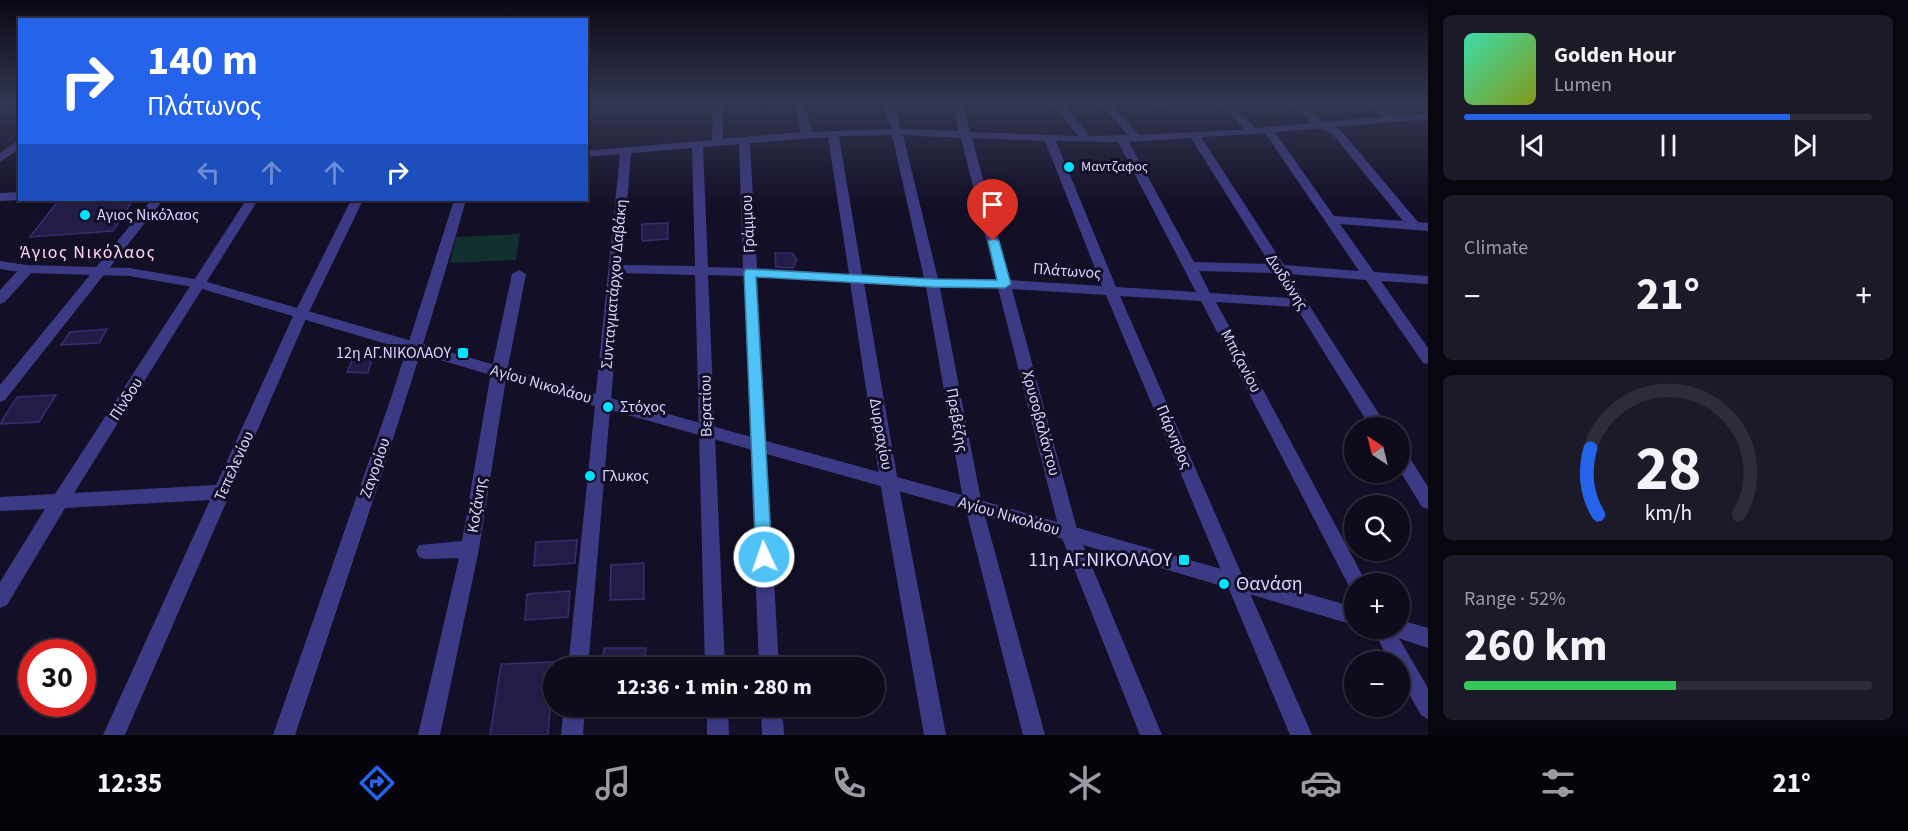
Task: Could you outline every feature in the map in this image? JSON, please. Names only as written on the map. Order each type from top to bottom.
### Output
[{"type":"street","points":[[717,137],[717,142]]},
{"type":"street","points":[[588,154],[783,137]]},
{"type":"street","name":"Δυρραχίου","points":[[833,137],[889,482],[935,735]]},
{"type":"street","name":"Πρεβέζης","points":[[898,137],[932,283],[973,505],[1034,735]]},
{"type":"street","name":"Χρυσοβαλάντου","points":[[967,137],[1069,533],[1151,735]]},
{"type":"street","points":[[1014,137],[1087,140],[1166,137]]},
{"type":"street","name":"Δωδώνης","points":[[1196,137],[1373,417]]},
{"type":"street","points":[[1273,137],[1428,359]]},
{"type":"street","points":[[1341,137],[1414,226]]},
{"type":"street","name":"Πάρνηθος","points":[[1050,139],[1111,291],[1301,735]]},
{"type":"street","name":"Μπιζανίου","points":[[1129,139],[1191,267],[1352,573]]},
{"type":"street","name":"Γράμμου","points":[[744,141],[769,657]]},
{"type":"street","points":[[0,159],[18,143]]},
{"type":"street","name":"Βερατίου","points":[[697,144],[715,657]]},
{"type":"street","name":"Συνταγματάρχου Δαβάκη","points":[[579,657],[627,151]]},
{"type":"street","points":[[0,197],[18,196]]},
{"type":"street","points":[[0,396],[156,201]]},
{"type":"street","name":"Πίνδου","points":[[0,599],[59,502],[251,201]]},
{"type":"street","name":"Τεπελενίου","points":[[114,735],[301,314],[357,201]]},
{"type":"street","name":"Ζαγορίου","points":[[284,735],[416,348],[439,278],[460,201]]},
{"type":"street","points":[[1330,219],[1428,227]]},
{"type":"street","name":"Αγίου Νικολάου","points":[[0,265],[27,269],[100,270],[150,274],[200,284],[603,402],[973,505],[1344,613]]},
{"type":"street","points":[[1191,267],[1279,269],[1428,280]]},
{"type":"street","points":[[0,298],[27,269]]},
{"type":"street","name":"Πλάτωνος","points":[[615,269],[750,272],[932,283],[1005,284],[1301,303]]},
{"type":"street","name":"Κοζάνης","points":[[429,735],[470,549],[499,372],[519,274]]},
{"type":"street","points":[[1410,474],[1428,502]]},
{"type":"street","points":[[0,504],[222,492]]},
{"type":"street","points":[[425,551],[470,549]]},
{"type":"street","points":[[1410,632],[1428,638]]},
{"type":"street","points":[[1388,639],[1428,708]]},
{"type":"street","points":[[572,735],[574,717]]},
{"type":"street","points":[[717,717],[718,735]]},
{"type":"street","points":[[772,717],[773,735]]},
{"type":"green space","points":[[520,234],[516,260],[450,263],[456,237]]},
{"type":"building","name":"Αγιος Νικόλαος","points":[[58,201],[132,201],[113,231],[30,237]]},
{"type":"building","points":[[668,223],[668,239],[642,241],[642,224]]},
{"type":"building","points":[[775,253],[792,253],[797,260],[793,268],[776,267]]},
{"type":"building","points":[[107,329],[99,343],[61,345],[70,332]]},
{"type":"building","points":[[355,354],[372,358],[368,373],[347,372]]},
{"type":"building","points":[[56,395],[39,422],[0,424],[17,397]]},
{"type":"building","points":[[577,540],[575,563],[534,566],[536,542]]},
{"type":"building","points":[[644,563],[644,599],[610,600],[611,565]]},
{"type":"building","points":[[570,591],[568,617],[525,620],[527,594]]},
{"type":"building","points":[[604,648],[646,648],[645,657],[603,657]]},
{"type":"building","points":[[543,662],[543,717],[549,717],[548,735],[490,735],[501,664]]},
{"type":"place","name":"Μαντζαφος","points":[[1069,167]]},
{"type":"place","name":"Αγιος Νικόλαος","points":[[85,215]]},
{"type":"place","name":"12η ΑΓ.ΝΙΚΟΛΑΟΥ","points":[[463,353]]},
{"type":"place","name":"Στόχος","points":[[608,407]]},
{"type":"place","name":"Γλυκος","points":[[590,476]]},
{"type":"place","name":"11η ΑΓ.ΝΙΚΟΛΑΟΥ","points":[[1184,560]]},
{"type":"place","name":"Θανάση","points":[[1224,584]]},
{"type":"district","name":"Άγιος Νικόλαος","points":[[88,252]]},
{"type":"route","points":[[764,557],[750,272],[932,283],[1005,284],[993,241]]}]
